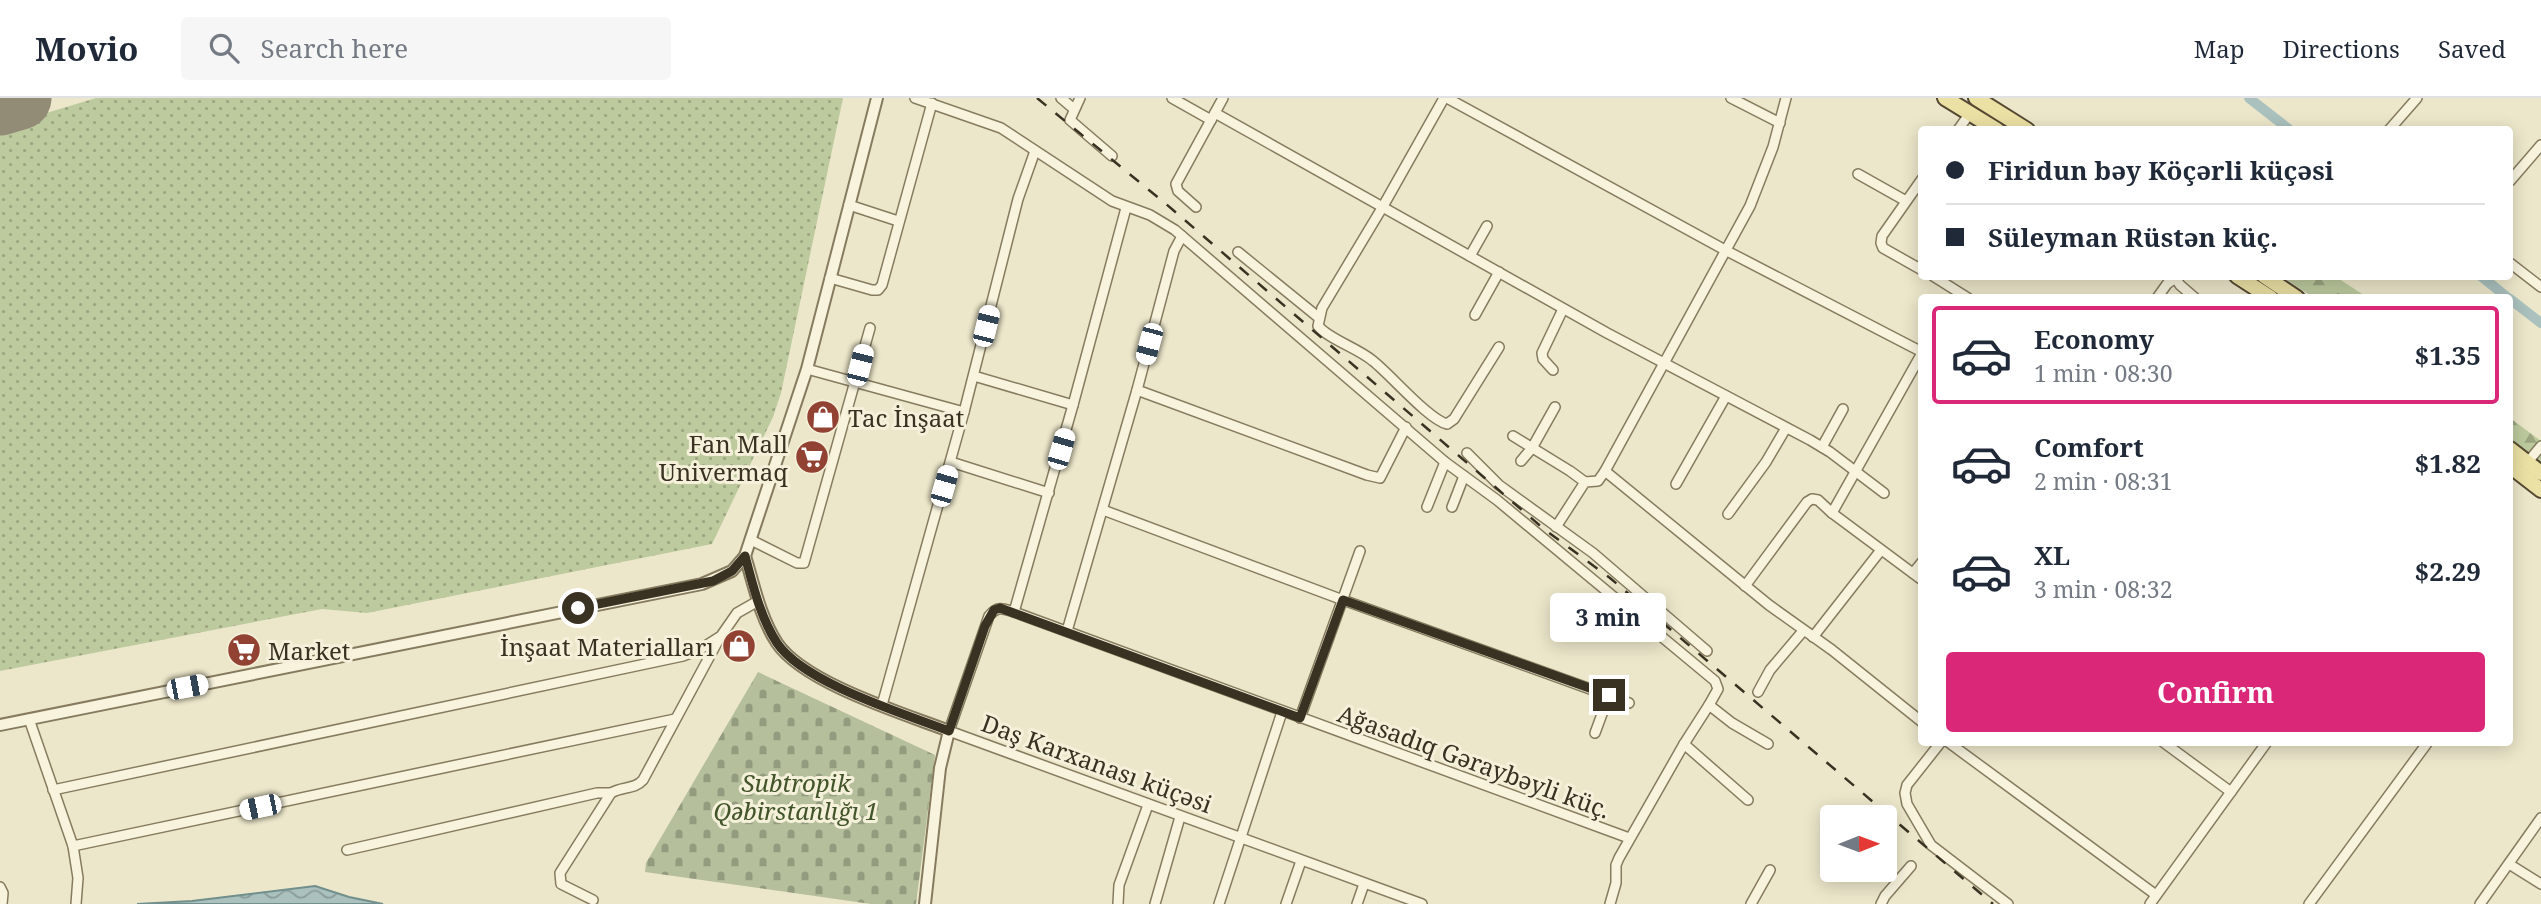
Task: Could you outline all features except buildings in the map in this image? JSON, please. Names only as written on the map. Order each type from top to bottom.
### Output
[{"type":"main road","points":[[1945,98],[1991,126]]},
{"type":"main road","points":[[1976,98],[2021,126]]},
{"type":"main road","points":[[2243,280],[2265,294]]},
{"type":"main road","points":[[2270,280],[2291,294]]},
{"type":"main road","points":[[2513,451],[2541,473]]},
{"type":"main road","points":[[2513,468],[2541,490]]},
{"type":"street","points":[[0,725],[702,584],[732,571],[745,556],[751,540],[807,369],[877,98]]},
{"type":"street","points":[[915,98],[992,124],[1112,201],[1161,220],[1445,462],[1507,509],[1715,681],[1718,689],[1710,705],[1684,744],[1616,865],[1616,883],[1610,904]]},
{"type":"street","points":[[1061,98],[1074,109]]},
{"type":"street","points":[[1080,98],[1070,120],[1112,156]]},
{"type":"street","points":[[1171,98],[1213,116],[1662,363],[1822,447],[1884,494]]},
{"type":"street","points":[[1196,207],[1178,191],[1175,184],[1223,98]]},
{"type":"street","points":[[1499,348],[1454,419],[1447,425],[1373,360],[1318,326],[1322,308],[1445,98],[1918,350]]},
{"type":"street","points":[[1731,98],[1780,123]]},
{"type":"street","points":[[1513,436],[1585,482],[1598,481],[1726,250],[1762,178],[1786,98]]},
{"type":"street","points":[[2392,126],[2417,98]]},
{"type":"street","points":[[830,278],[878,290],[882,285],[932,103]]},
{"type":"street","points":[[1961,126],[1970,113]]},
{"type":"street","points":[[2513,178],[2541,145]]},
{"type":"street","points":[[882,705],[951,462],[1018,199],[1035,151]]},
{"type":"street","points":[[1858,174],[1906,201]]},
{"type":"street","points":[[1918,184],[1882,236],[1881,243],[1883,248],[1918,268]]},
{"type":"street","points":[[849,205],[898,221]]},
{"type":"street","points":[[925,904],[940,768],[949,731],[989,616],[1000,608],[1014,612],[1126,208]]},
{"type":"street","points":[[1470,256],[1487,226]]},
{"type":"street","points":[[1067,631],[1174,251],[1182,236]]},
{"type":"street","points":[[1238,252],[1318,317]]},
{"type":"street","points":[[2513,264],[2541,287]]},
{"type":"street","points":[[1475,315],[1499,272]]},
{"type":"street","points":[[1939,280],[1962,294]]},
{"type":"street","points":[[2161,294],[2173,280]]},
{"type":"street","points":[[2179,280],[2191,294]]},
{"type":"street","points":[[1553,370],[1542,353],[1563,309]]},
{"type":"street","points":[[751,540],[797,563],[804,563],[870,328]]},
{"type":"street","points":[[1832,513],[1857,473],[1918,359]]},
{"type":"street","points":[[807,369],[964,412]]},
{"type":"street","points":[[974,376],[1073,405]]},
{"type":"street","points":[[1137,390],[1380,478],[1406,427]]},
{"type":"street","points":[[1676,484],[1726,396]]},
{"type":"street","points":[[1521,461],[1532,448],[1555,407]]},
{"type":"street","points":[[1822,447],[1843,409]]},
{"type":"street","points":[[1728,514],[1753,482],[1786,428]]},
{"type":"street","points":[[2527,463],[2541,446]]},
{"type":"street","points":[[1467,453],[1499,485],[1593,553],[1707,651]]},
{"type":"street","points":[[951,462],[1049,493]]},
{"type":"street","points":[[1427,507],[1445,462]]},
{"type":"street","points":[[1605,471],[1745,586],[1918,719]]},
{"type":"street","points":[[1452,507],[1464,476]]},
{"type":"street","points":[[1556,527],[1585,482]]},
{"type":"street","points":[[1745,586],[1807,502],[1812,499],[1818,500],[1918,577]]},
{"type":"street","points":[[1103,510],[1629,703]]},
{"type":"street","points":[[1814,637],[1881,550]]},
{"type":"street","points":[[1300,718],[1360,551]]},
{"type":"street","name":"Daş Karxanası küçəsi","points":[[745,556],[758,601],[777,642],[796,663],[820,678],[949,731],[1422,904]]},
{"type":"street","points":[[1913,573],[1918,567]]},
{"type":"street","points":[[593,900],[561,884],[560,873],[611,793],[617,789],[639,785],[732,617],[758,601]]},
{"type":"street","name":"Ağasadıq Gəraybəyli küç.","points":[[1014,612],[1629,838]]},
{"type":"street","points":[[1758,692],[1770,670],[1803,631]]},
{"type":"street","points":[[53,790],[683,656],[699,650],[721,636]]},
{"type":"street","points":[[1595,733],[1609,695]]},
{"type":"street","points":[[1710,705],[1732,723],[1768,744]]},
{"type":"street","points":[[1219,904],[1282,712]]},
{"type":"street","points":[[29,719],[73,846],[78,878],[76,904]]},
{"type":"street","points":[[73,846],[675,719]]},
{"type":"street","points":[[1684,744],[1748,800]]},
{"type":"street","points":[[1938,746],[1908,785],[1905,793],[1908,804],[1931,845],[2008,904]]},
{"type":"street","points":[[1953,746],[2156,895]]},
{"type":"street","points":[[2168,746],[2231,792]]},
{"type":"street","points":[[2150,904],[2264,746]]},
{"type":"street","points":[[2309,904],[2425,746]]},
{"type":"street","points":[[347,850],[597,793],[611,793]]},
{"type":"street","points":[[1118,904],[1119,885],[1148,805]]},
{"type":"street","points":[[1155,904],[1180,817]]},
{"type":"street","points":[[2480,904],[2541,818]]},
{"type":"street","points":[[1286,904],[1301,861]]},
{"type":"street","points":[[2509,864],[2541,884]]},
{"type":"street","points":[[1881,904],[1911,866]]},
{"type":"street","points":[[1751,904],[1770,870]]},
{"type":"street","points":[[1357,904],[1364,884]]},
{"type":"street","points":[[0,887],[3,893],[2,904]]},
{"type":"green space","points":[[96,98],[843,98],[781,393],[773,417],[712,544],[367,613],[322,609],[0,671],[0,127]]},
{"type":"green space","points":[[2287,280],[2341,280],[2362,294],[2308,294]]},
{"type":"green space","points":[[2513,420],[2541,441],[2541,463],[2513,442]]},
{"type":"green space","name":"Subtropik Qəbirstanlığı 1","points":[[758,672],[935,755],[916,904],[871,904],[645,872],[646,863]]},
{"type":"water","points":[[315,886],[383,904],[137,904],[192,901]]},
{"type":"waterway","points":[[2249,98],[2285,126]]},
{"type":"waterway","points":[[2486,280],[2503,294]]},
{"type":"waterway","points":[[2513,301],[2541,323]]},
{"type":"runway","points":[[0,104],[20,98]]},
{"type":"railway","points":[[1037,98],[1166,204],[1544,529],[1610,578],[1993,904]]},
{"type":"place","name":"Tac İnşaat","points":[[823,417]]},
{"type":"place","name":"Fan Mall Univermaq","points":[[812,457]]},
{"type":"place","name":"İnşaat Materialları","points":[[739,646]]},
{"type":"place","name":"Market","points":[[244,650]]},
{"type":"route","points":[[578,608],[713,581],[732,571],[745,556],[770,630],[786,654],[796,663],[820,678],[949,731],[989,616],[1000,608],[1300,718],[1343,600],[1609,695]]}]
